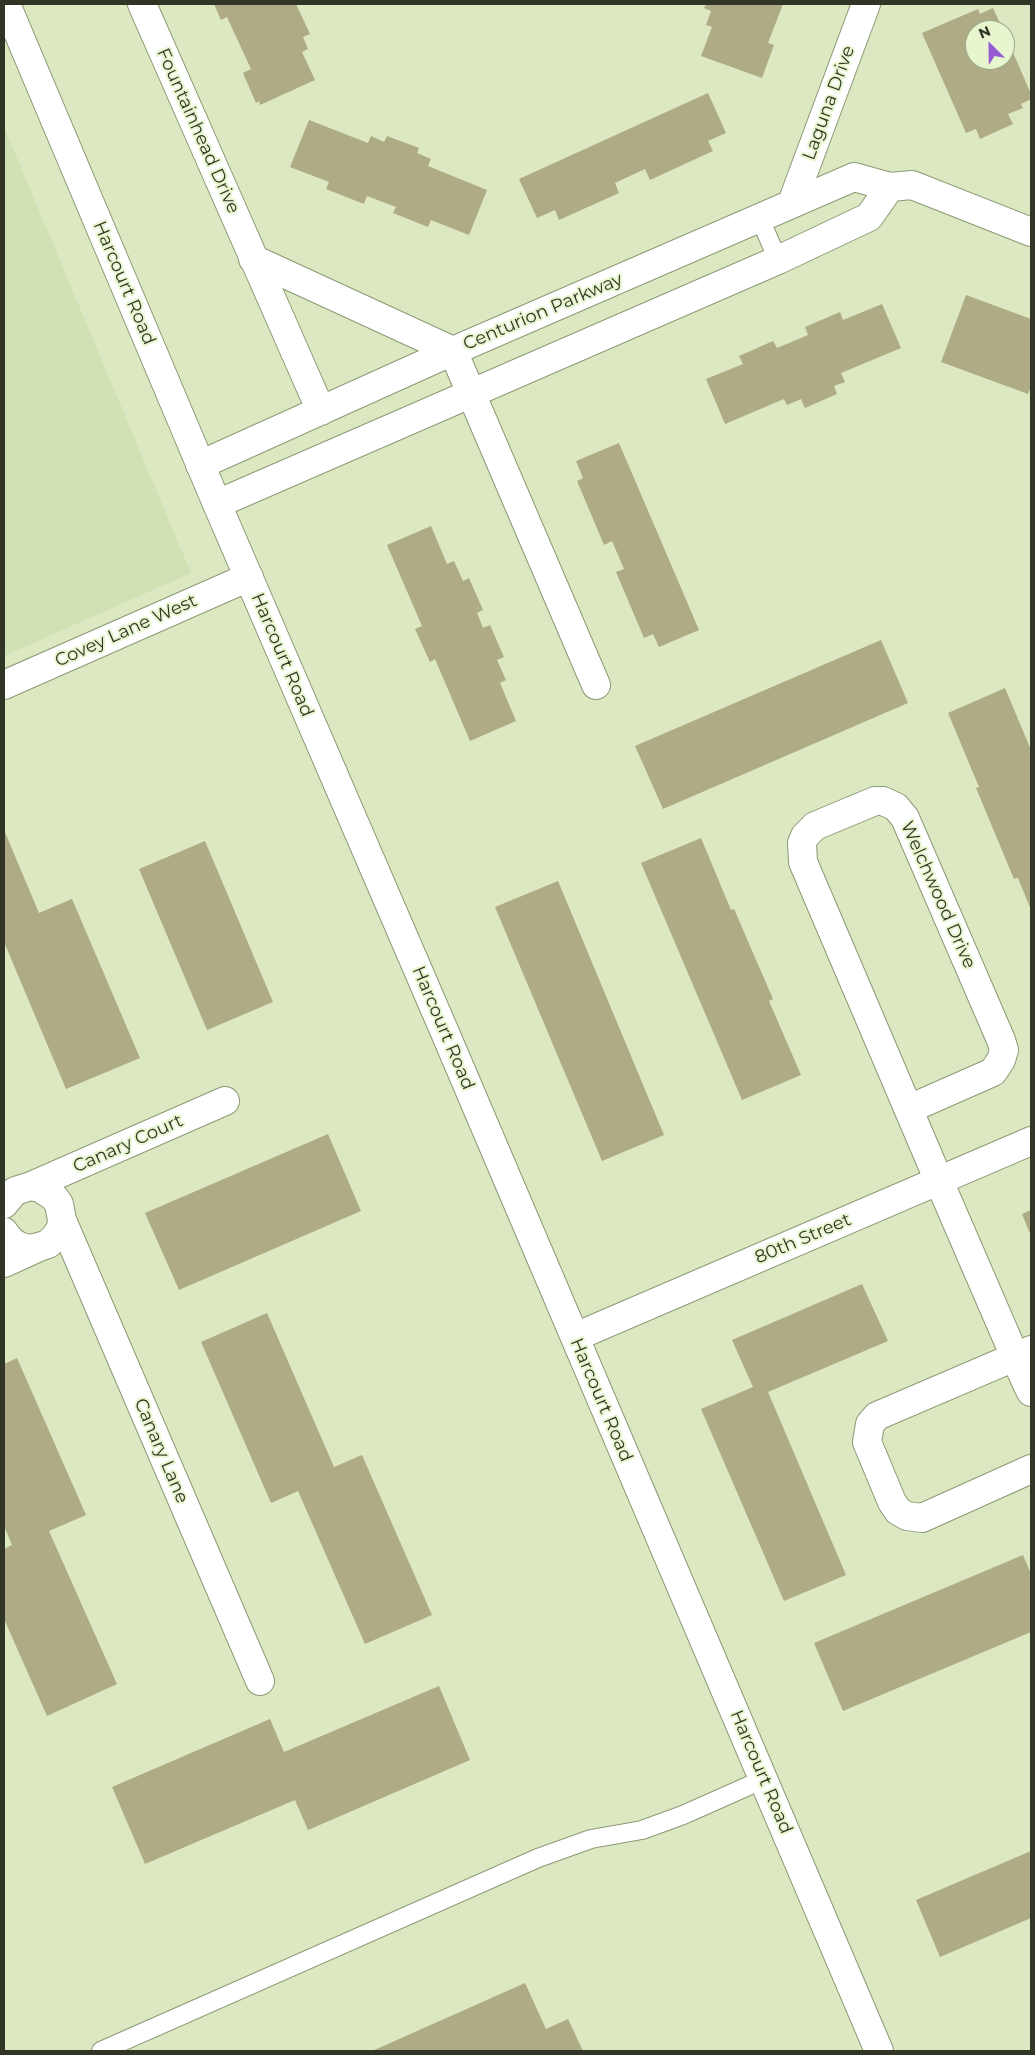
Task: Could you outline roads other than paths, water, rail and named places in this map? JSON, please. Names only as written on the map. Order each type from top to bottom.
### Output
[{"type":"street","name":"Harcourt Road","points":[[6,4],[200,465],[575,1337],[879,2051]]},
{"type":"street","name":"Fountainhead Drive","points":[[142,4],[321,411]]},
{"type":"street","name":"Laguna Drive","points":[[792,203],[866,4]]},
{"type":"street","name":"Centurion Parkway","points":[[200,465],[453,351],[854,177],[890,187],[912,185],[1031,232]]},
{"type":"street","points":[[217,504],[778,260],[870,217],[890,187]]},
{"type":"street","points":[[253,259],[453,351],[596,685]]},
{"type":"street","name":"Covey Lane West","points":[[4,685],[249,577]]},
{"type":"street","name":"Welchwood Drive","points":[[909,1109],[993,1072],[1001,1060],[1004,1050],[905,818],[896,807],[883,801],[875,801],[815,826],[805,836],[802,852],[804,862],[939,1181],[1023,1353],[1031,1392]]},
{"type":"street","name":"Canary Court","points":[[31,1186],[225,1101]]},
{"type":"street","name":"80th Street","points":[[575,1337],[1031,1141]]},
{"type":"street","points":[[4,1204],[15,1191],[31,1186]]},
{"type":"street","name":"Canary Lane","points":[[31,1186],[40,1188],[54,1197],[62,1212],[62,1220],[260,1681]]},
{"type":"street","points":[[4,1263],[48,1244],[55,1237],[62,1220]]},
{"type":"street","points":[[4,1232],[11,1241],[19,1246],[29,1249],[39,1247]]},
{"type":"street","points":[[1023,1353],[877,1416],[870,1424],[867,1442],[892,1502],[898,1511],[907,1516],[922,1518],[1031,1468]]},
{"type":"lane","points":[[760,218],[778,260]]},
{"type":"lane","points":[[101,2051],[538,1858],[592,1839],[650,1827],[683,1815],[764,1779]]}]
